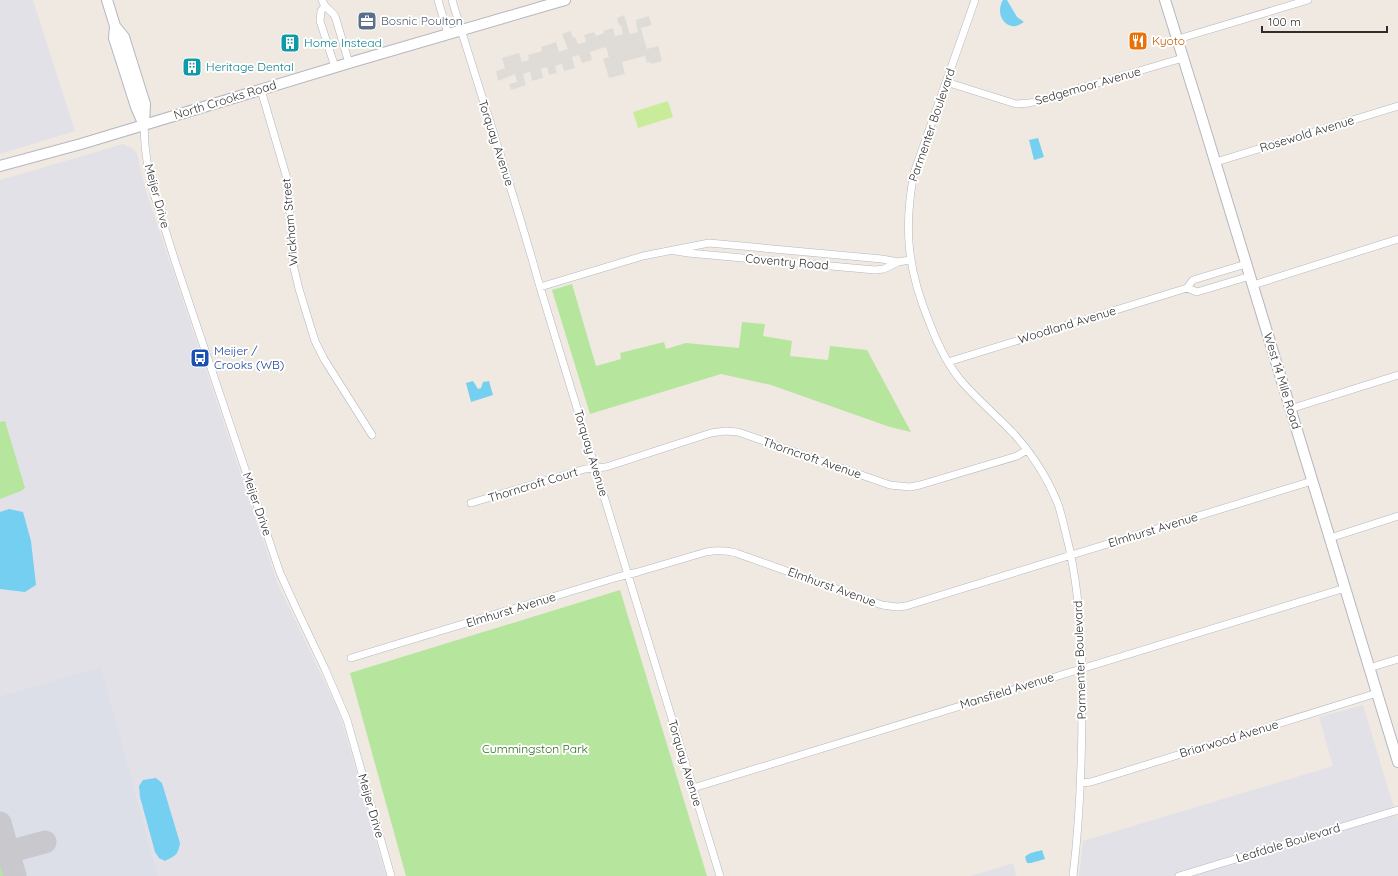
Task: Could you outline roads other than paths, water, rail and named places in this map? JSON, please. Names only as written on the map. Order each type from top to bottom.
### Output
[{"type":"main road","points":[[106,0],[115,26],[114,38],[135,103],[144,125]]},
{"type":"main road","name":"North Crooks Road","points":[[0,166],[144,125],[335,67],[565,0]]},
{"type":"main road","name":"West 14 Mile Road","points":[[1165,0],[1216,162],[1398,762]]},
{"type":"street","points":[[438,0],[448,34]]},
{"type":"street","name":"Torquay Avenue","points":[[452,0],[525,234],[720,876]]},
{"type":"street","name":"Parmenter Boulevard","points":[[975,0],[914,173],[910,191],[908,225],[910,260],[920,300],[936,340],[948,362],[962,382],[1013,433],[1039,468],[1053,492],[1072,556],[1082,630],[1081,783],[1072,876]]},
{"type":"street","points":[[1178,39],[1308,0]]},
{"type":"street","points":[[335,67],[320,20],[323,3],[335,16],[349,63]]},
{"type":"street","name":"Sedgemoor Avenue","points":[[946,82],[1016,104],[1030,103],[1183,58]]},
{"type":"street","name":"Wickham Street","points":[[261,90],[288,182],[294,264],[299,289],[313,335],[318,349],[372,435]]},
{"type":"street","name":"Rosewold Avenue","points":[[1216,162],[1398,106]]},
{"type":"street","name":"Meijer Drive","points":[[144,125],[145,145],[150,178],[175,261],[280,573],[332,683],[347,720],[391,876]]},
{"type":"street","name":"Woodland Avenue","points":[[1187,288],[1196,292],[1251,281],[1398,239]]},
{"type":"street","name":"Coventry Road","points":[[540,287],[643,256],[709,243],[882,259],[898,262]]},
{"type":"street","name":"Coventry Road","points":[[674,250],[688,253],[875,270],[884,269],[898,262],[910,260]]},
{"type":"street","name":"Woodland Avenue","points":[[948,362],[1187,288],[1193,280],[1246,264]]},
{"type":"street","points":[[1290,409],[1398,375]]},
{"type":"street","name":"Thorncroft Avenue","points":[[596,468],[606,467],[711,433],[725,431],[738,432],[890,485],[910,487],[1017,456],[1027,450]]},
{"type":"street","name":"Thorncroft Court","points":[[471,503],[585,469],[596,468]]},
{"type":"street","name":"Elmhurst Avenue","points":[[351,658],[706,552],[725,550],[882,605],[897,607],[914,604],[1312,481]]},
{"type":"street","points":[[1330,538],[1398,516]]},
{"type":"street","name":"Mansfield Avenue","points":[[693,788],[1345,588]]},
{"type":"street","points":[[1369,668],[1398,659]]},
{"type":"street","name":"Briarwood Avenue","points":[[1081,783],[1091,782],[1377,694]]},
{"type":"street","name":"Leafdale Boulevard","points":[[1179,876],[1398,810]]},
{"type":"water","points":[[1003,0],[1007,0],[1017,17],[1024,22],[1014,26],[1008,25],[1002,19],[1000,8]]},
{"type":"water","points":[[1038,138],[1044,157],[1034,160],[1029,140]]},
{"type":"water","points":[[473,381],[478,389],[481,388],[483,382],[489,381],[493,395],[471,402],[466,383]]},
{"type":"water","points":[[9,509],[23,512],[31,541],[36,585],[25,592],[0,589],[0,512]]},
{"type":"water","points":[[156,778],[162,783],[180,843],[176,855],[165,861],[159,858],[155,852],[140,797],[139,786],[143,780]]},
{"type":"water","points":[[1042,850],[1045,859],[1027,863],[1025,857],[1027,855]]},
{"type":"place","name":"Bosnic Poulton","points":[[367,21]]},
{"type":"place","name":"Kyoto","points":[[1138,41]]},
{"type":"place","name":"Home Instead","points":[[290,43]]},
{"type":"place","name":"Heritage Dental","points":[[192,67]]},
{"type":"place","name":"Meijer / Crooks (WB)","points":[[200,358]]},
{"type":"park label","name":"Cummingston Park","points":[[535,749]]}]
